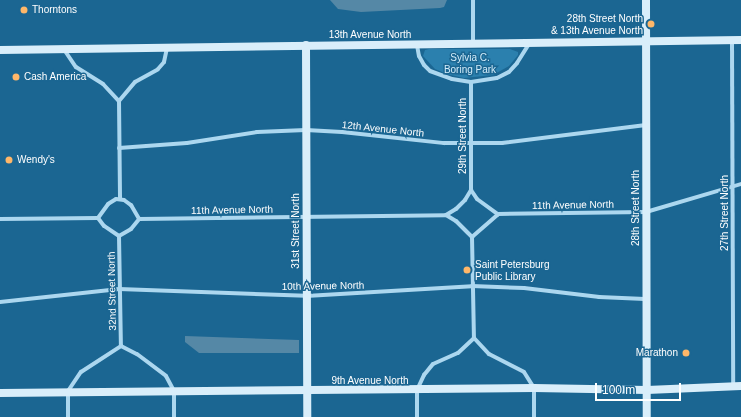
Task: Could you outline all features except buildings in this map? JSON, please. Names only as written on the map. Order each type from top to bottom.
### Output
[{"type":"street","points":[[473,44],[474,0]]},
{"type":"street","name":"28th Street North","points":[[646,0],[645,299],[647,417]]},
{"type":"street","name":"13th Avenue North","points":[[0,50],[737,40]]},
{"type":"street","name":"27th Street North","points":[[737,40],[734,186],[737,386]]},
{"type":"street","points":[[417,45],[419,56],[424,65],[430,71],[452,79],[471,82],[497,78],[509,72],[517,64],[530,43]]},
{"type":"street","name":"31st Street North","points":[[306,45],[306,417]]},
{"type":"street","points":[[118,101],[135,82],[158,69],[164,62],[167,47]]},
{"type":"street","points":[[62,48],[76,67],[103,84],[118,101],[120,198]]},
{"type":"street","name":"29th Street North","points":[[471,82],[471,190]]},
{"type":"street","name":"12th Avenue North","points":[[119,148],[187,143],[257,132],[306,130],[342,132],[423,142],[471,144],[540,139],[575,133],[646,125]]},
{"type":"street","name":"11th Avenue North","points":[[498,214],[646,212],[741,184]]},
{"type":"street","points":[[472,237],[498,214],[477,199],[471,190],[465,200],[456,209],[446,215],[456,221],[472,237],[474,338],[489,354],[524,372],[534,388],[534,417]]},
{"type":"street","points":[[98,218],[108,204],[120,198]]},
{"type":"street","points":[[98,218],[104,226],[119,236],[131,229],[139,218],[130,205],[120,198]]},
{"type":"street","name":"11th Avenue North","points":[[139,218],[446,215]]},
{"type":"street","points":[[0,220],[98,218]]},
{"type":"street","name":"32nd Street North","points":[[119,236],[121,346]]},
{"type":"street","name":"10th Avenue North","points":[[0,302],[119,289],[306,296],[472,286],[524,288],[599,297],[645,299]]},
{"type":"street","points":[[417,417],[417,390],[424,375],[433,364],[458,353],[474,338]]},
{"type":"street","points":[[68,417],[68,391],[81,372],[121,346],[137,354],[166,376],[174,391],[174,417]]},
{"type":"street","name":"9th Avenue North","points":[[0,393],[68,391],[306,391],[534,388],[647,390],[737,386]]},
{"type":"green space","name":"Sylvia C. Boring Park","points":[[510,49],[518,52],[518,55],[509,66],[493,75],[464,78],[447,74],[435,69],[423,56],[425,50]]},
{"type":"shaded area","points":[[330,0],[447,0],[444,7],[440,8],[361,12],[338,9]]},
{"type":"shaded area","points":[[185,336],[299,340],[299,353],[199,353],[185,342]]},
{"type":"place","name":"Thorntons","points":[[24,10]]},
{"type":"place","name":"28th Street North & 13th Avenue North","points":[[651,24]]},
{"type":"place","name":"Cash America","points":[[16,77]]},
{"type":"place","name":"Wendy's","points":[[9,160]]},
{"type":"place","name":"Saint Petersburg Public Library","points":[[467,270]]},
{"type":"place","name":"Marathon","points":[[686,353]]}]
